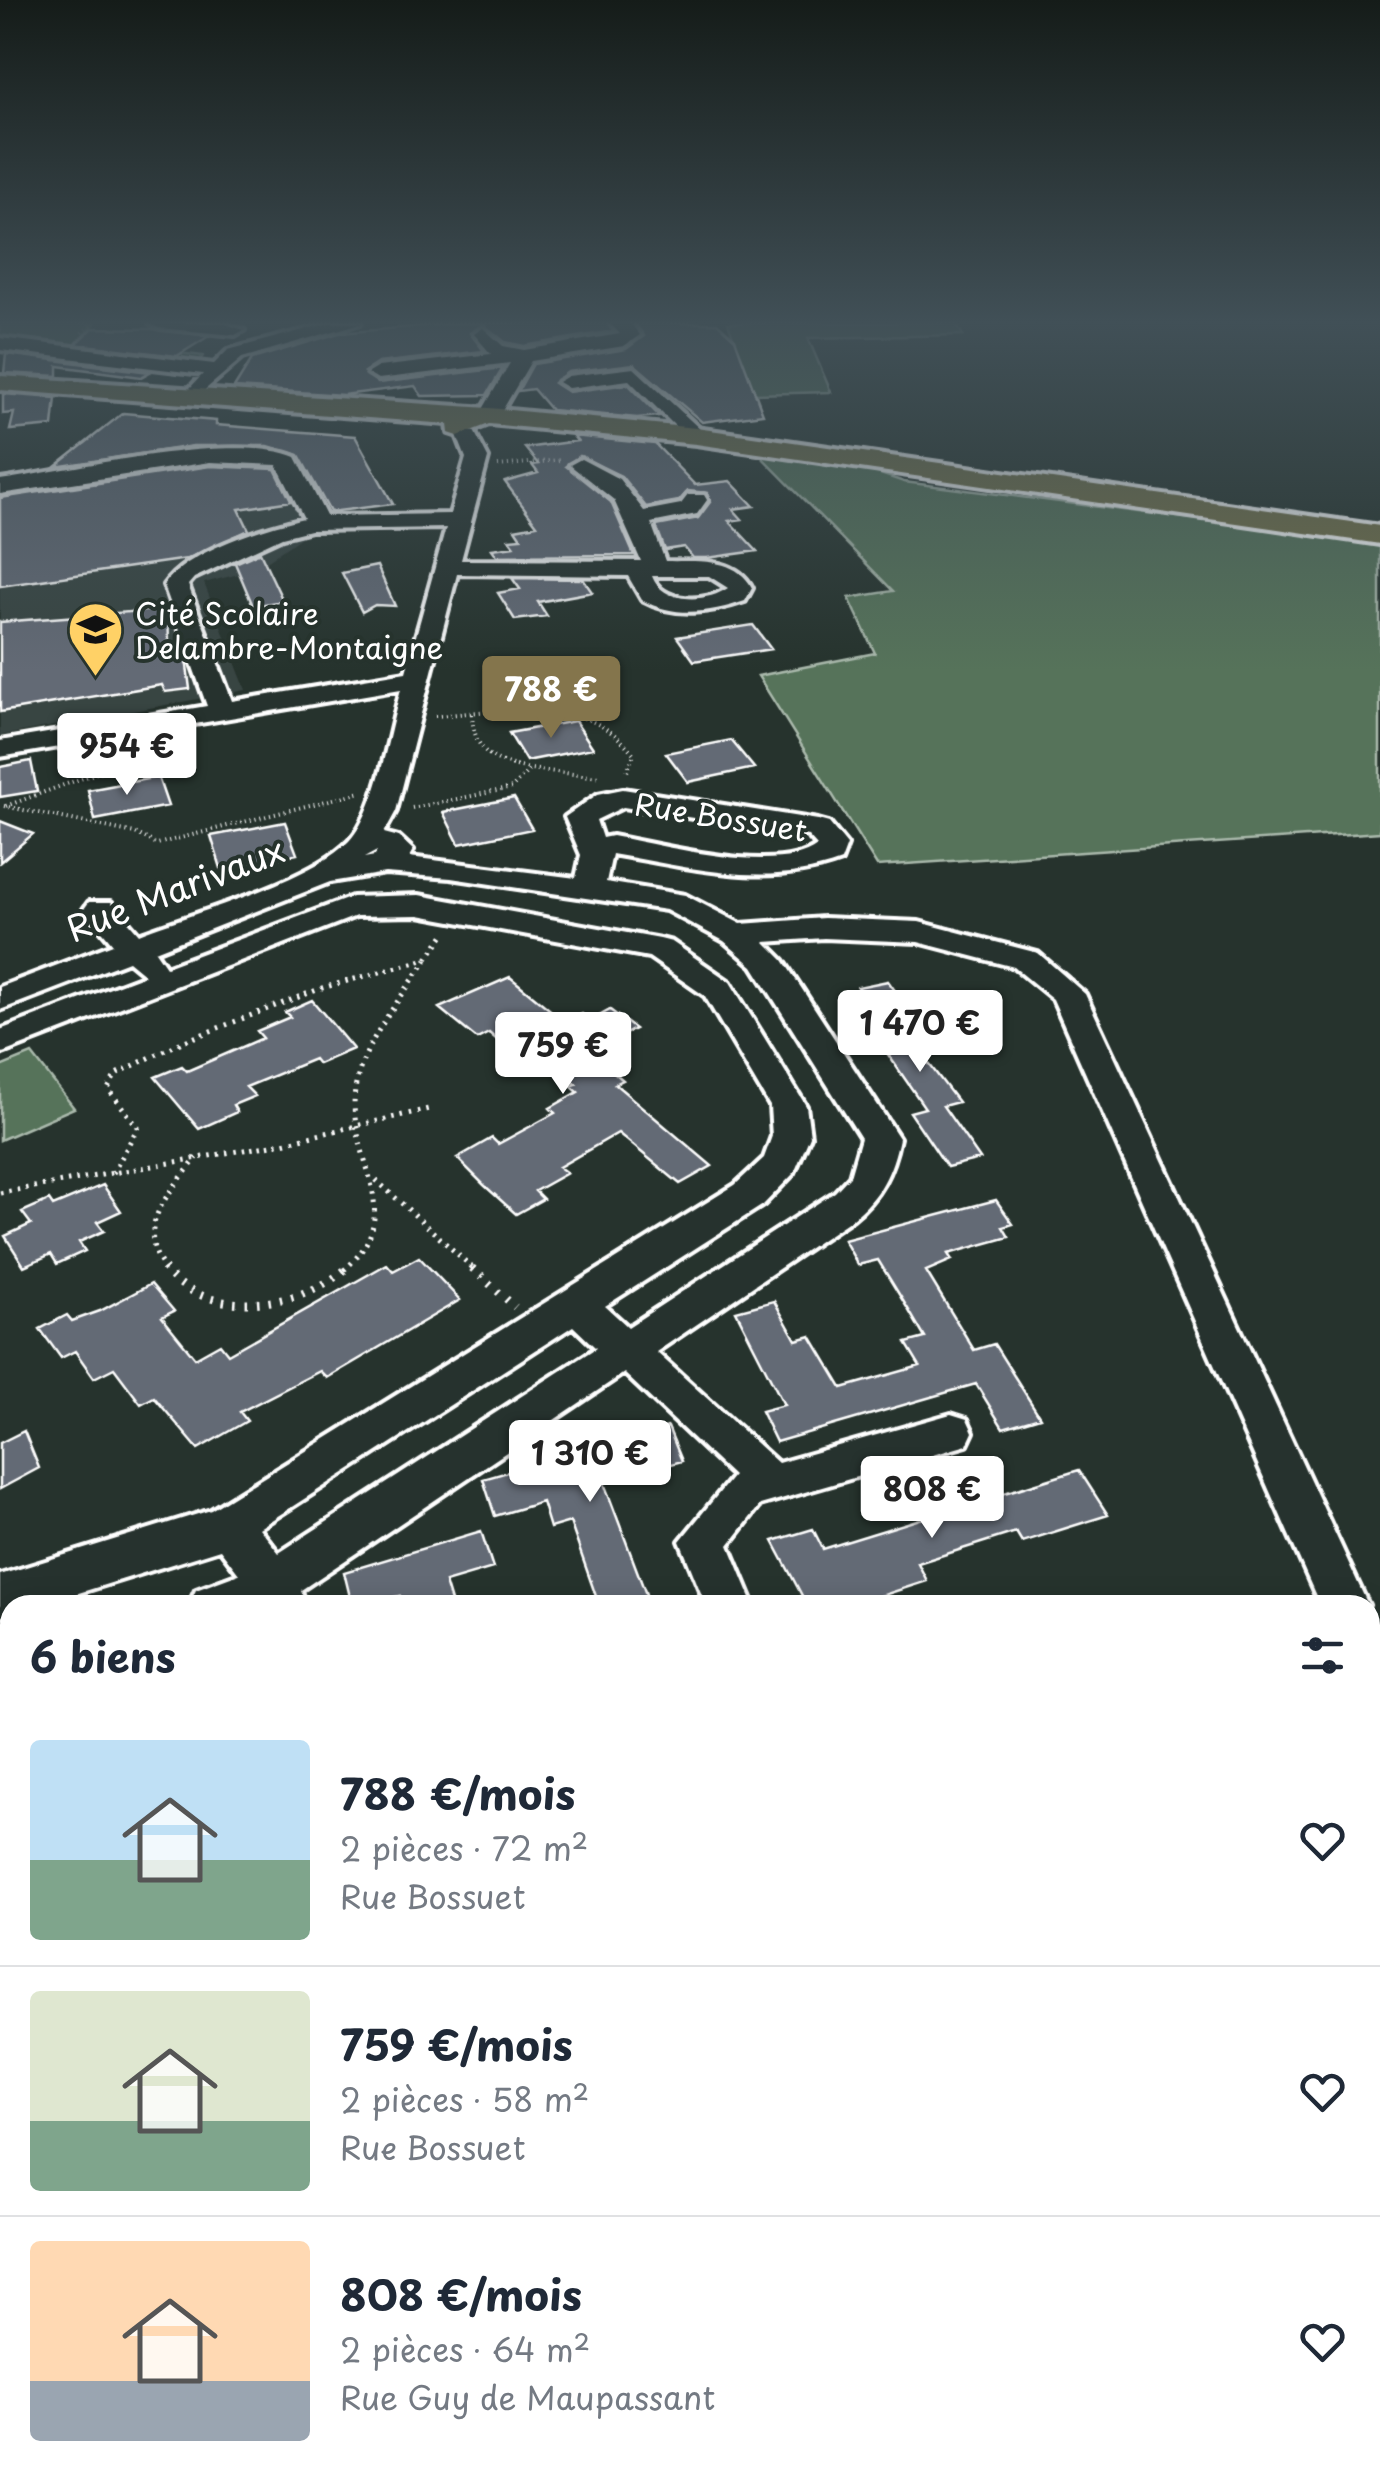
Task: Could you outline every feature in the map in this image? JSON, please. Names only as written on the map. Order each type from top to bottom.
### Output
[{"type":"main road","points":[[717,439],[1380,535]]},
{"type":"street","points":[[228,1524],[278,1594],[627,1351],[854,1199],[872,1178],[880,1138],[766,960],[736,934],[674,902],[430,866],[371,841],[483,439]]},
{"type":"street","points":[[0,486],[210,456],[281,458],[288,462],[318,522]]},
{"type":"street","points":[[447,567],[646,569],[641,518],[605,476],[581,465]]},
{"type":"street","points":[[641,518],[690,510],[696,500]]},
{"type":"street","points":[[257,737],[234,708],[176,584],[185,573],[274,532],[318,522],[460,520]]},
{"type":"street","points":[[0,749],[234,708],[321,684],[417,678]]},
{"type":"street","name":"Rue Bossuet","points":[[557,927],[600,860],[582,832],[580,817],[608,800],[623,798],[818,829],[832,845],[830,854],[816,861],[776,868],[612,845],[597,850]]},
{"type":"street","name":"Rue Marivaux","points":[[0,999],[134,947],[371,841]]},
{"type":"street","points":[[0,1043],[352,907],[387,902],[557,927],[660,949],[718,989],[788,1106],[791,1136],[781,1164],[749,1194],[228,1524],[200,1537],[3,1595]]},
{"type":"street","points":[[100,909],[162,980]]},
{"type":"street","points":[[736,934],[824,928],[919,932],[1026,960],[1068,994],[1339,1595]]},
{"type":"street","points":[[575,1303],[770,1484]]},
{"type":"street","points":[[726,1595],[704,1541],[744,1491],[951,1432]]},
{"type":"path","points":[[496,439],[581,465]]},
{"type":"path","points":[[407,717],[566,710],[599,718],[624,736],[634,754],[624,780]]},
{"type":"path","points":[[472,714],[471,739],[483,754],[530,769],[605,778]]},
{"type":"path","points":[[2,807],[182,742]]},
{"type":"path","points":[[2,807],[135,834],[157,844],[346,793],[371,841],[476,798],[512,788],[530,769]]},
{"type":"path","points":[[197,1158],[154,1215],[151,1246],[164,1272],[192,1291],[228,1303],[315,1289],[350,1265],[379,1210],[376,1179],[354,1126],[357,1078],[426,959],[461,912]]},
{"type":"path","points":[[113,1173],[138,1128],[108,1089],[116,1074],[182,1042],[322,988],[426,959]]},
{"type":"path","points":[[0,1193],[197,1158],[433,1108]]},
{"type":"path","points":[[376,1179],[537,1327]]},
{"type":"shaded area","points":[[129,450],[298,455],[330,523],[307,533],[254,570],[204,583],[246,690],[0,736],[0,484],[102,463]]},
{"type":"green space","points":[[756,451],[860,467],[904,482],[1380,543],[1380,832],[877,866],[758,676],[875,653],[849,598],[893,591]]},
{"type":"green space","points":[[32,1054],[74,1108],[0,1140],[0,1067]]},
{"type":"building","points":[[90,439],[357,439],[393,504],[330,512],[299,455],[268,446],[193,446],[55,467]]},
{"type":"building","points":[[577,441],[655,444],[695,485],[730,481],[754,506],[733,509],[742,519],[729,521],[757,551],[693,558],[684,547],[665,550],[656,526],[698,518],[710,502],[707,493],[688,491],[679,501],[646,507],[621,476],[579,456],[566,466],[611,502],[634,555],[497,556],[492,549],[514,546],[509,539],[521,538],[515,529],[537,525],[505,482],[538,473],[532,465],[538,464],[525,448]]},
{"type":"building","points":[[210,466],[275,469],[291,501],[239,509],[249,530],[187,559],[0,586],[0,498]]},
{"type":"building","points":[[260,552],[283,601],[253,606],[235,563]]},
{"type":"building","points":[[377,566],[395,606],[375,605],[362,612],[342,573]]},
{"type":"building","points":[[512,578],[583,579],[592,592],[538,602],[547,616],[515,620],[498,593],[520,589]]},
{"type":"building","points":[[168,609],[169,644],[177,644],[176,659],[186,658],[190,689],[165,692],[162,685],[0,712],[0,622]]},
{"type":"building","points":[[753,625],[771,649],[694,661],[677,637]]},
{"type":"building","points":[[575,721],[593,748],[526,761],[509,733]]},
{"type":"building","points":[[731,740],[754,768],[688,782],[666,753]]},
{"type":"building","points":[[31,761],[37,791],[0,797],[0,767]]},
{"type":"building","points":[[158,777],[168,806],[95,820],[88,790]]},
{"type":"building","points":[[514,798],[532,829],[459,844],[443,812]]},
{"type":"building","points":[[0,821],[33,834],[0,862]]},
{"type":"building","points":[[285,822],[297,854],[221,868],[211,836]]},
{"type":"building","points":[[510,977],[565,1022],[582,1014],[590,1021],[610,1010],[635,1029],[615,1039],[625,1047],[607,1056],[616,1063],[608,1067],[623,1080],[615,1084],[712,1166],[680,1184],[618,1133],[559,1167],[567,1173],[535,1191],[543,1199],[516,1214],[484,1185],[457,1158],[492,1138],[498,1144],[555,1113],[550,1108],[578,1092],[571,1086],[576,1084],[534,1047],[525,1051],[512,1040],[503,1045],[489,1033],[477,1039],[439,1008]]},
{"type":"building","points":[[888,981],[931,1040],[914,1044],[958,1102],[943,1106],[980,1159],[947,1167],[910,1112],[925,1108],[885,1050],[900,1047],[858,987]]},
{"type":"building","points":[[312,1000],[353,1049],[318,1064],[314,1059],[246,1087],[255,1096],[233,1105],[237,1112],[199,1129],[155,1077],[182,1066],[187,1071],[263,1038],[257,1031],[290,1017],[285,1012]]},
{"type":"building","points":[[103,1185],[121,1211],[97,1222],[104,1231],[79,1242],[85,1251],[57,1264],[51,1254],[24,1266],[5,1236],[31,1224],[22,1212],[49,1200],[53,1206]]},
{"type":"building","points":[[996,1200],[1013,1224],[1003,1227],[1009,1237],[948,1254],[952,1260],[926,1271],[974,1350],[994,1344],[1040,1417],[1003,1428],[976,1384],[776,1442],[761,1411],[784,1405],[736,1311],[774,1301],[796,1340],[811,1336],[842,1388],[920,1366],[906,1343],[925,1338],[908,1309],[878,1260],[858,1265],[844,1240]]},
{"type":"building","points":[[419,1257],[460,1300],[327,1378],[320,1371],[240,1412],[247,1421],[198,1449],[154,1397],[141,1404],[114,1368],[94,1378],[75,1351],[61,1358],[40,1329],[67,1315],[72,1321],[100,1311],[151,1284],[174,1311],[162,1317],[195,1358],[220,1344],[228,1354],[387,1264],[393,1271]]},
{"type":"building","points":[[668,1427],[682,1461],[604,1483],[646,1595],[596,1595],[570,1522],[550,1528],[542,1502],[495,1516],[483,1479]]},
{"type":"building","points":[[24,1431],[39,1468],[0,1489],[0,1443]]},
{"type":"building","points":[[1079,1470],[1108,1515],[1022,1542],[1016,1532],[918,1563],[927,1581],[884,1595],[802,1595],[773,1541],[813,1529],[823,1549]]},
{"type":"building","points":[[481,1531],[493,1568],[445,1582],[449,1595],[350,1595],[344,1572]]},
{"type":"place","name":"Cité Scolaire Delambre-Montaigne","points":[[96,678]]}]
